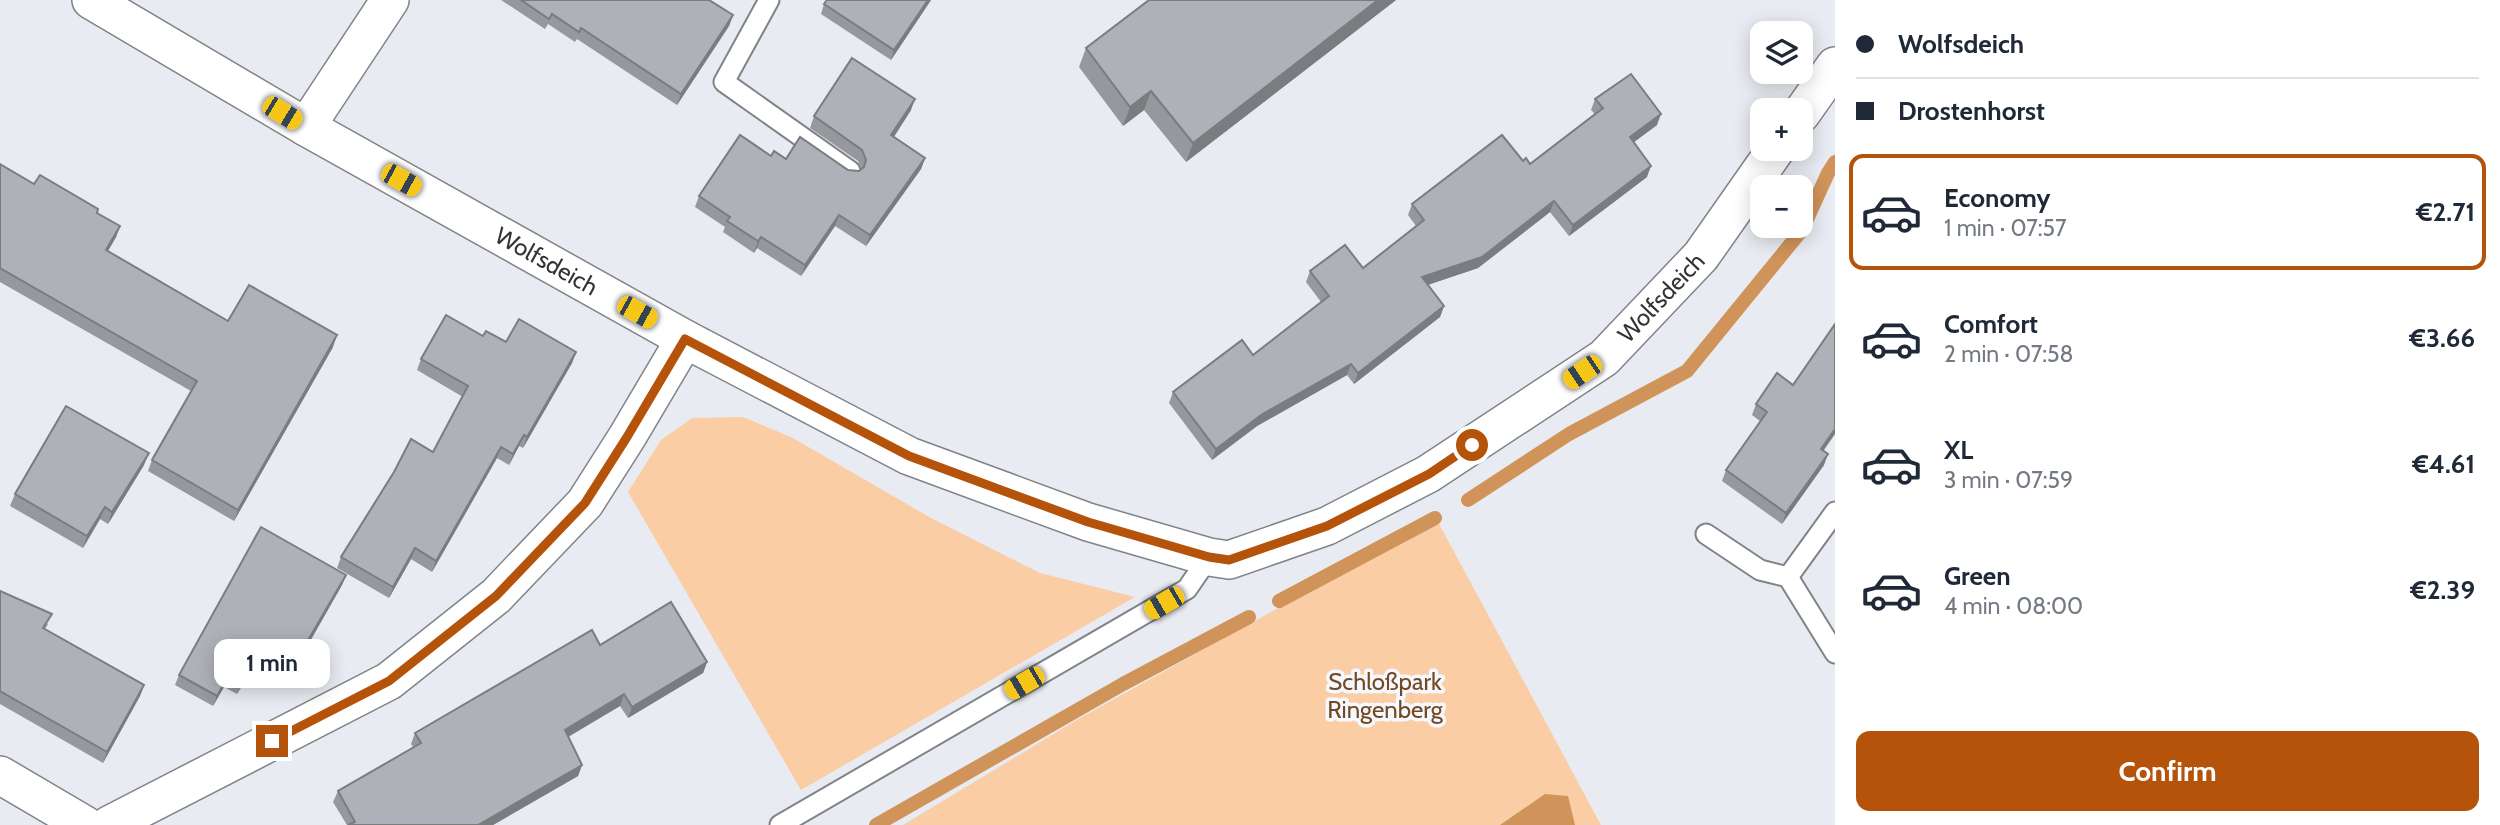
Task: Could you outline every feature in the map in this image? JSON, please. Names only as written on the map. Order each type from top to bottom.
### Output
[{"type":"street","name":"Wolfsdeich","points":[[91,0],[306,127],[685,339],[909,456],[1088,522],[1209,557],[1229,560],[1327,526],[1429,474],[1604,358],[1701,256],[1768,161]]},
{"type":"street","points":[[306,127],[390,0]]},
{"type":"street","points":[[1812,98],[1835,66]]},
{"type":"street","points":[[108,825],[389,681],[496,596],[585,503],[685,339]]},
{"type":"street","points":[[0,775],[85,825]]},
{"type":"lane","points":[[769,0],[724,82],[850,171]]},
{"type":"lane","points":[[1788,577],[1835,512]]},
{"type":"lane","points":[[1706,534],[1760,570],[1788,577],[1835,653]]},
{"type":"lane","points":[[780,825],[1187,589],[1209,557]]},
{"type":"green space","points":[[743,417],[791,437],[931,518],[1040,573],[1135,597],[801,790],[628,492],[661,440],[692,418]]},
{"type":"green space","name":"Schloßpark Ringenberg","points":[[1437,520],[1601,825],[903,825],[1080,718]]},
{"type":"shaded area","points":[[1545,794],[1568,796],[1575,825],[1500,825]]},
{"type":"building","points":[[521,0],[709,0],[733,15],[681,94],[581,28],[579,32],[552,14],[549,19]]},
{"type":"building","points":[[827,0],[928,0],[894,50],[824,4]]},
{"type":"building","points":[[1149,0],[1378,0],[1193,143],[1151,91],[1130,107],[1086,48]]},
{"type":"building","points":[[852,58],[915,99],[891,135],[925,158],[870,235],[839,215],[805,265],[761,237],[758,241],[727,221],[730,217],[699,196],[740,135],[771,156],[774,151],[786,159],[800,137],[848,170],[859,171],[864,167],[866,160],[862,150],[814,116]]},
{"type":"building","points":[[1631,74],[1661,114],[1630,137],[1651,166],[1573,225],[1554,201],[1482,257],[1422,277],[1444,306],[1358,373],[1351,364],[1261,415],[1216,449],[1173,392],[1242,340],[1253,355],[1329,296],[1310,271],[1345,245],[1363,268],[1424,220],[1412,204],[1502,135],[1523,161],[1526,158],[1530,164],[1603,108],[1595,99]]},
{"type":"building","points":[[0,164],[34,184],[40,175],[98,209],[97,213],[120,226],[106,250],[228,321],[249,285],[337,335],[238,510],[152,460],[197,381],[0,268]]},
{"type":"building","points":[[446,315],[483,336],[486,331],[506,342],[519,319],[576,352],[527,437],[524,435],[513,454],[501,447],[436,561],[415,548],[393,587],[341,557],[394,472],[411,439],[433,452],[468,386],[421,359]]},
{"type":"building","points":[[1835,324],[1835,429],[1821,449],[1828,454],[1786,513],[1726,470],[1767,412],[1756,404],[1777,373],[1793,385]]},
{"type":"building","points":[[66,406],[149,453],[112,512],[105,507],[87,536],[15,494]]},
{"type":"building","points":[[261,527],[346,575],[300,654],[281,643],[266,672],[252,665],[241,685],[228,677],[217,696],[179,675]]},
{"type":"building","points":[[0,591],[52,614],[43,628],[144,685],[107,752],[0,691]]},
{"type":"building","points":[[671,602],[707,662],[632,707],[624,694],[565,730],[582,765],[478,825],[348,825],[355,822],[338,791],[421,743],[415,733],[592,630],[600,645]]},
{"type":"waterway","points":[[1468,500],[1569,434],[1687,371],[1802,230],[1835,162]]},
{"type":"waterway","points":[[1279,601],[1435,518]]},
{"type":"waterway","points":[[876,825],[1123,684],[1249,617]]},
{"type":"route","points":[[272,741],[389,681],[496,596],[585,503],[685,339],[909,456],[1088,522],[1209,557],[1229,560],[1327,526],[1429,474],[1472,445]]}]
